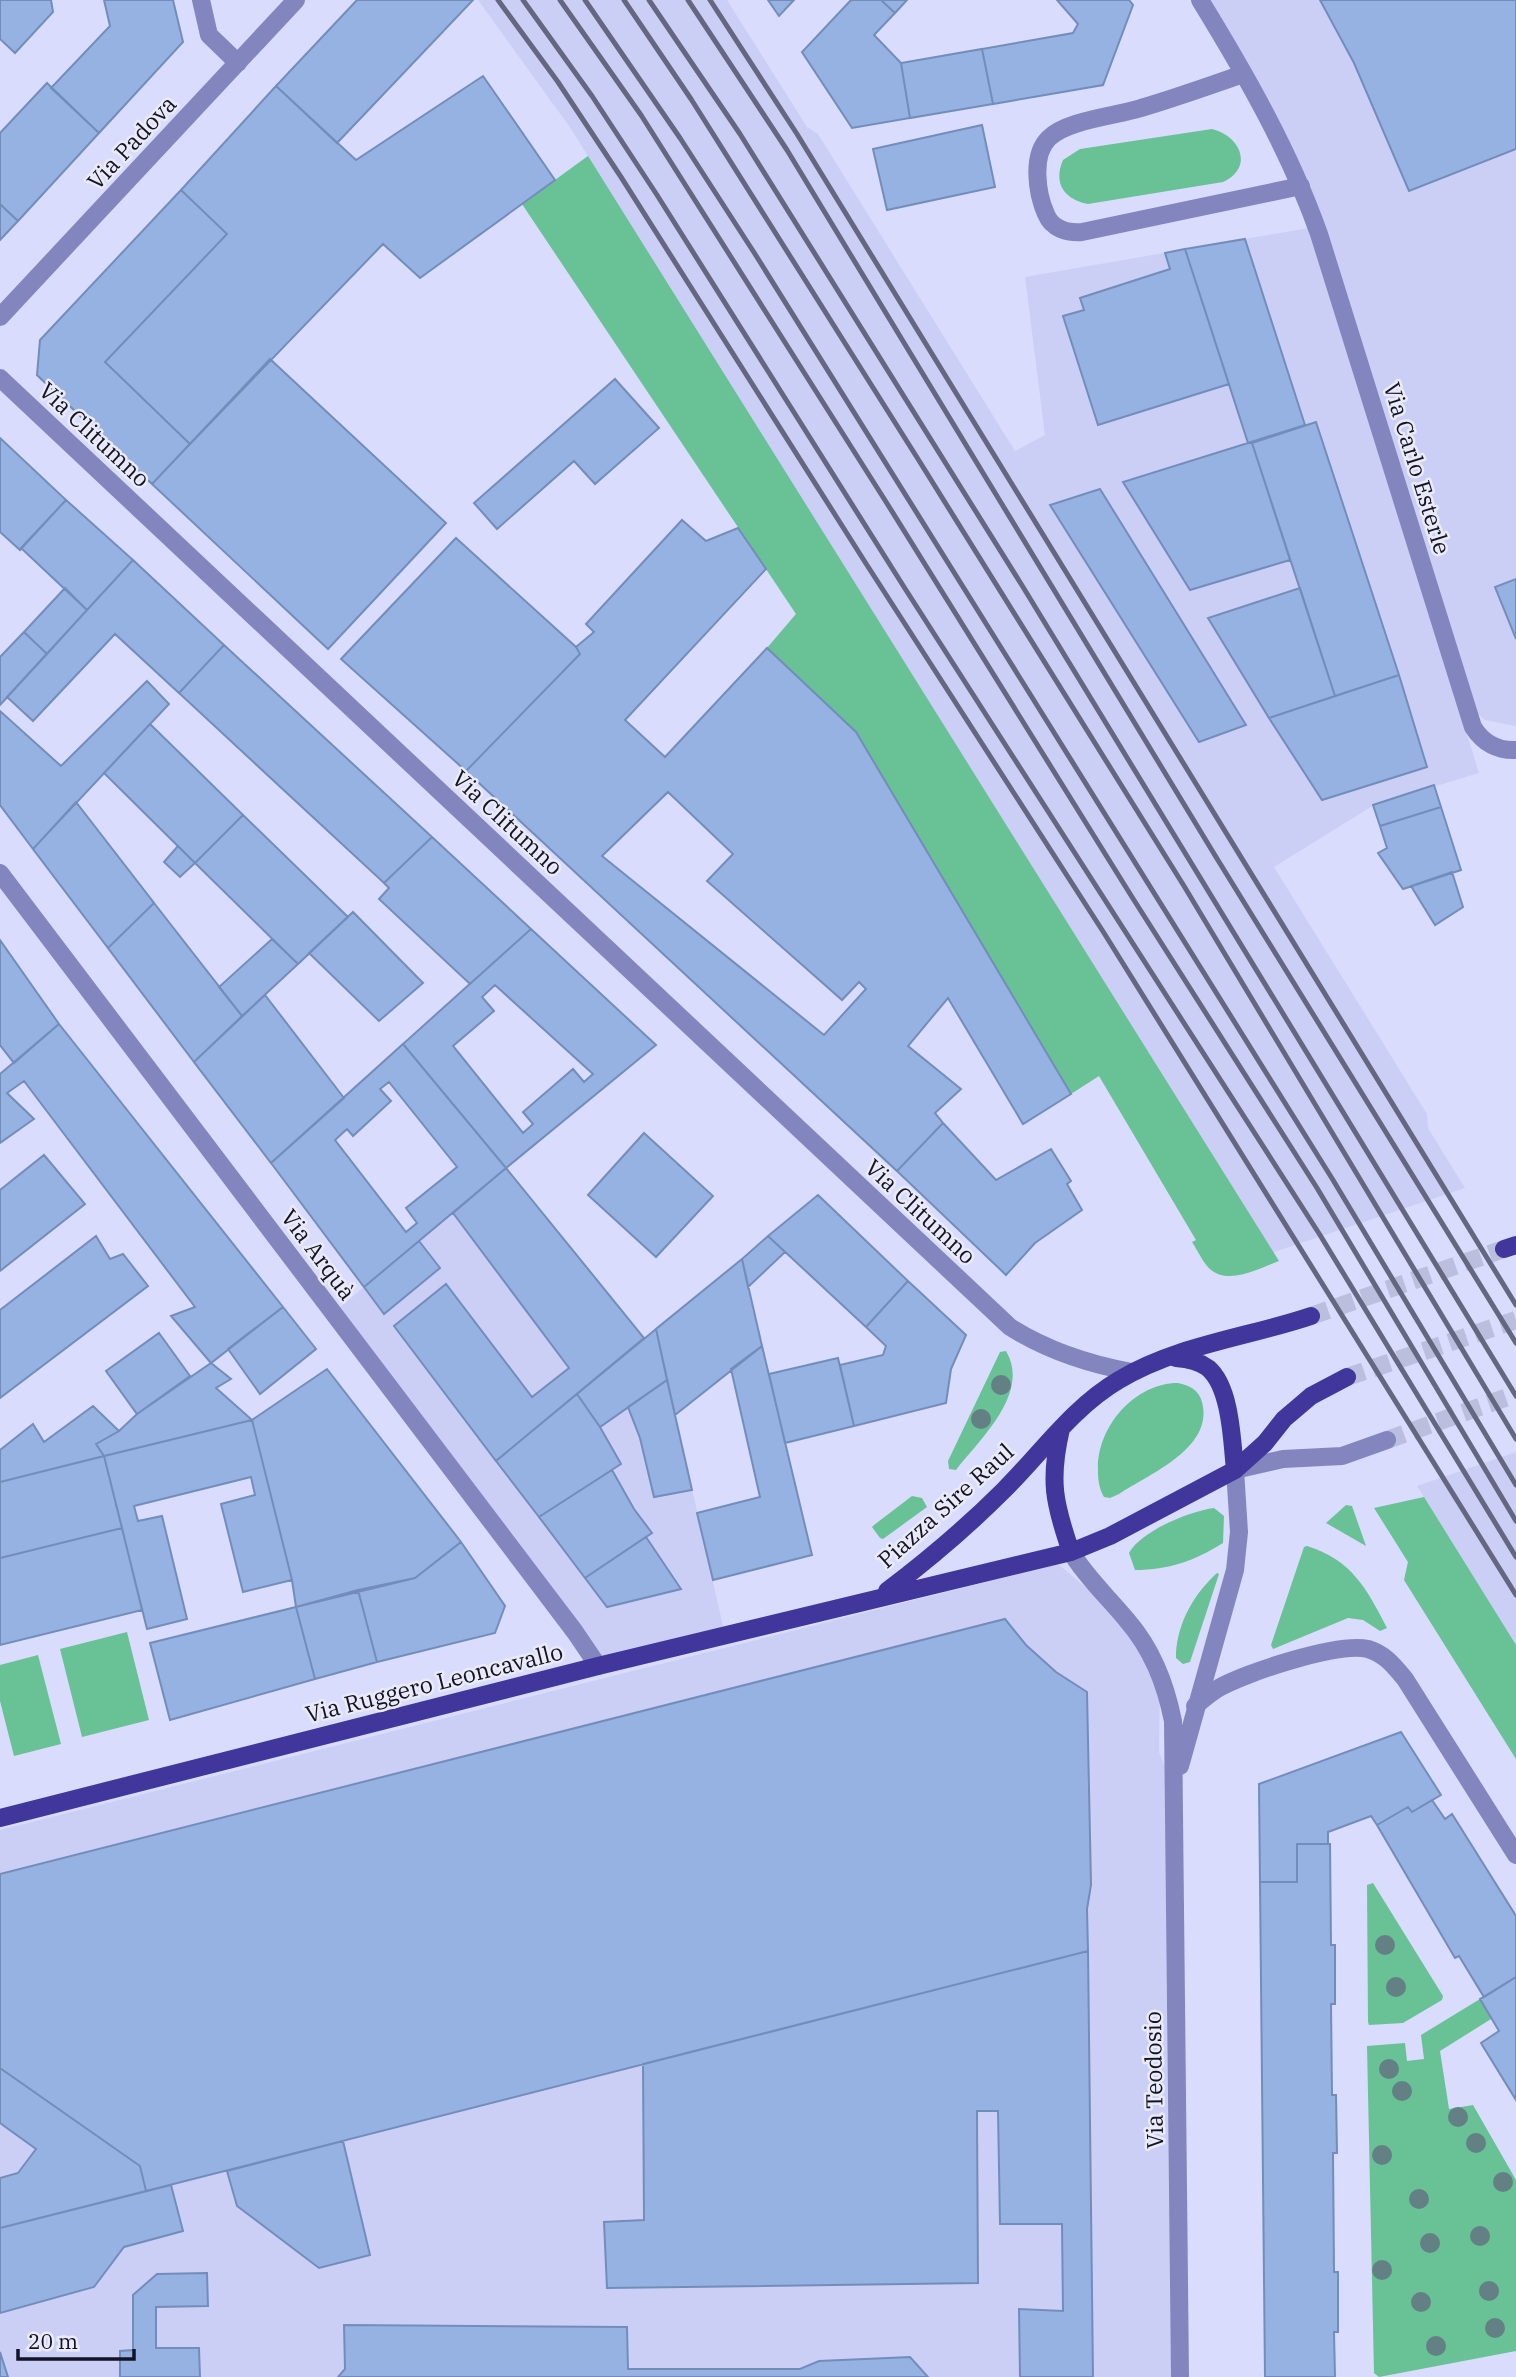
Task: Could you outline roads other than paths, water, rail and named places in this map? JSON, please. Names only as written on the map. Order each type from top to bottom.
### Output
[{"type":"main road","name":"Piazza Sire Raul","points":[[881,1596],[982,1510],[1074,1413],[1095,1396],[1132,1373],[1169,1357],[1311,1316]]},
{"type":"main road","points":[[1169,1357],[1199,1362],[1212,1371],[1231,1430],[1235,1470]]},
{"type":"main road","name":"Piazza Sire Raul","points":[[881,1596],[1071,1552],[1110,1536],[1235,1470],[1265,1443],[1284,1419],[1311,1396],[1347,1377]]},
{"type":"main road","points":[[1061,1429],[1053,1490],[1071,1552]]},
{"type":"main road","name":"Via Ruggero Leoncavallo","points":[[0,1818],[881,1596]]},
{"type":"street","points":[[201,0],[209,35],[238,64]]},
{"type":"street","name":"Via Padova","points":[[0,317],[296,0]]},
{"type":"street","name":"Via Carlo Esterle","points":[[1200,0],[1243,74],[1301,186],[1319,234],[1477,734],[1494,747],[1511,750]]},
{"type":"street","points":[[1243,74],[1168,100],[1071,126],[1050,137],[1043,145],[1037,160],[1043,205],[1050,221],[1064,230],[1082,232],[1301,186]]},
{"type":"street","name":"Via Clitumno","points":[[0,378],[1010,1327],[1047,1349],[1132,1373]]},
{"type":"street","name":"Via Arquà","points":[[0,873],[575,1632],[598,1666]]},
{"type":"street","points":[[1175,1783],[1236,1570],[1239,1532],[1235,1470],[1283,1460],[1342,1456],[1387,1440]]},
{"type":"street","points":[[1071,1552],[1082,1570],[1137,1633],[1160,1672],[1173,1721],[1175,1783]]},
{"type":"street","points":[[1195,1706],[1226,1685],[1338,1649],[1359,1648],[1378,1653],[1387,1658],[1405,1679],[1516,1855]]},
{"type":"street","name":"Via Teodosio","points":[[1175,1783],[1180,2377]]},
{"type":"tunnel","points":[[1311,1316],[1504,1249]]},
{"type":"tunnel","points":[[1347,1377],[1516,1320]]},
{"type":"tunnel","points":[[1387,1440],[1516,1394]]},
{"type":"railway","points":[[498,0],[558,82],[621,177],[1104,933],[1516,1595]]},
{"type":"railway","points":[[523,0],[592,96],[657,195],[904,587],[1320,1235],[1516,1557]]},
{"type":"railway","points":[[560,0],[641,115],[888,505],[1317,1188],[1516,1521]]},
{"type":"railway","points":[[585,0],[680,138],[755,254],[1333,1180],[1516,1485]]},
{"type":"railway","points":[[624,0],[691,99],[1184,886],[1516,1439]]},
{"type":"railway","points":[[649,0],[740,134],[1023,587],[1516,1396]]},
{"type":"railway","points":[[688,0],[787,150],[1216,857],[1516,1343]]},
{"type":"railway","points":[[710,0],[797,134],[1516,1305]]}]
